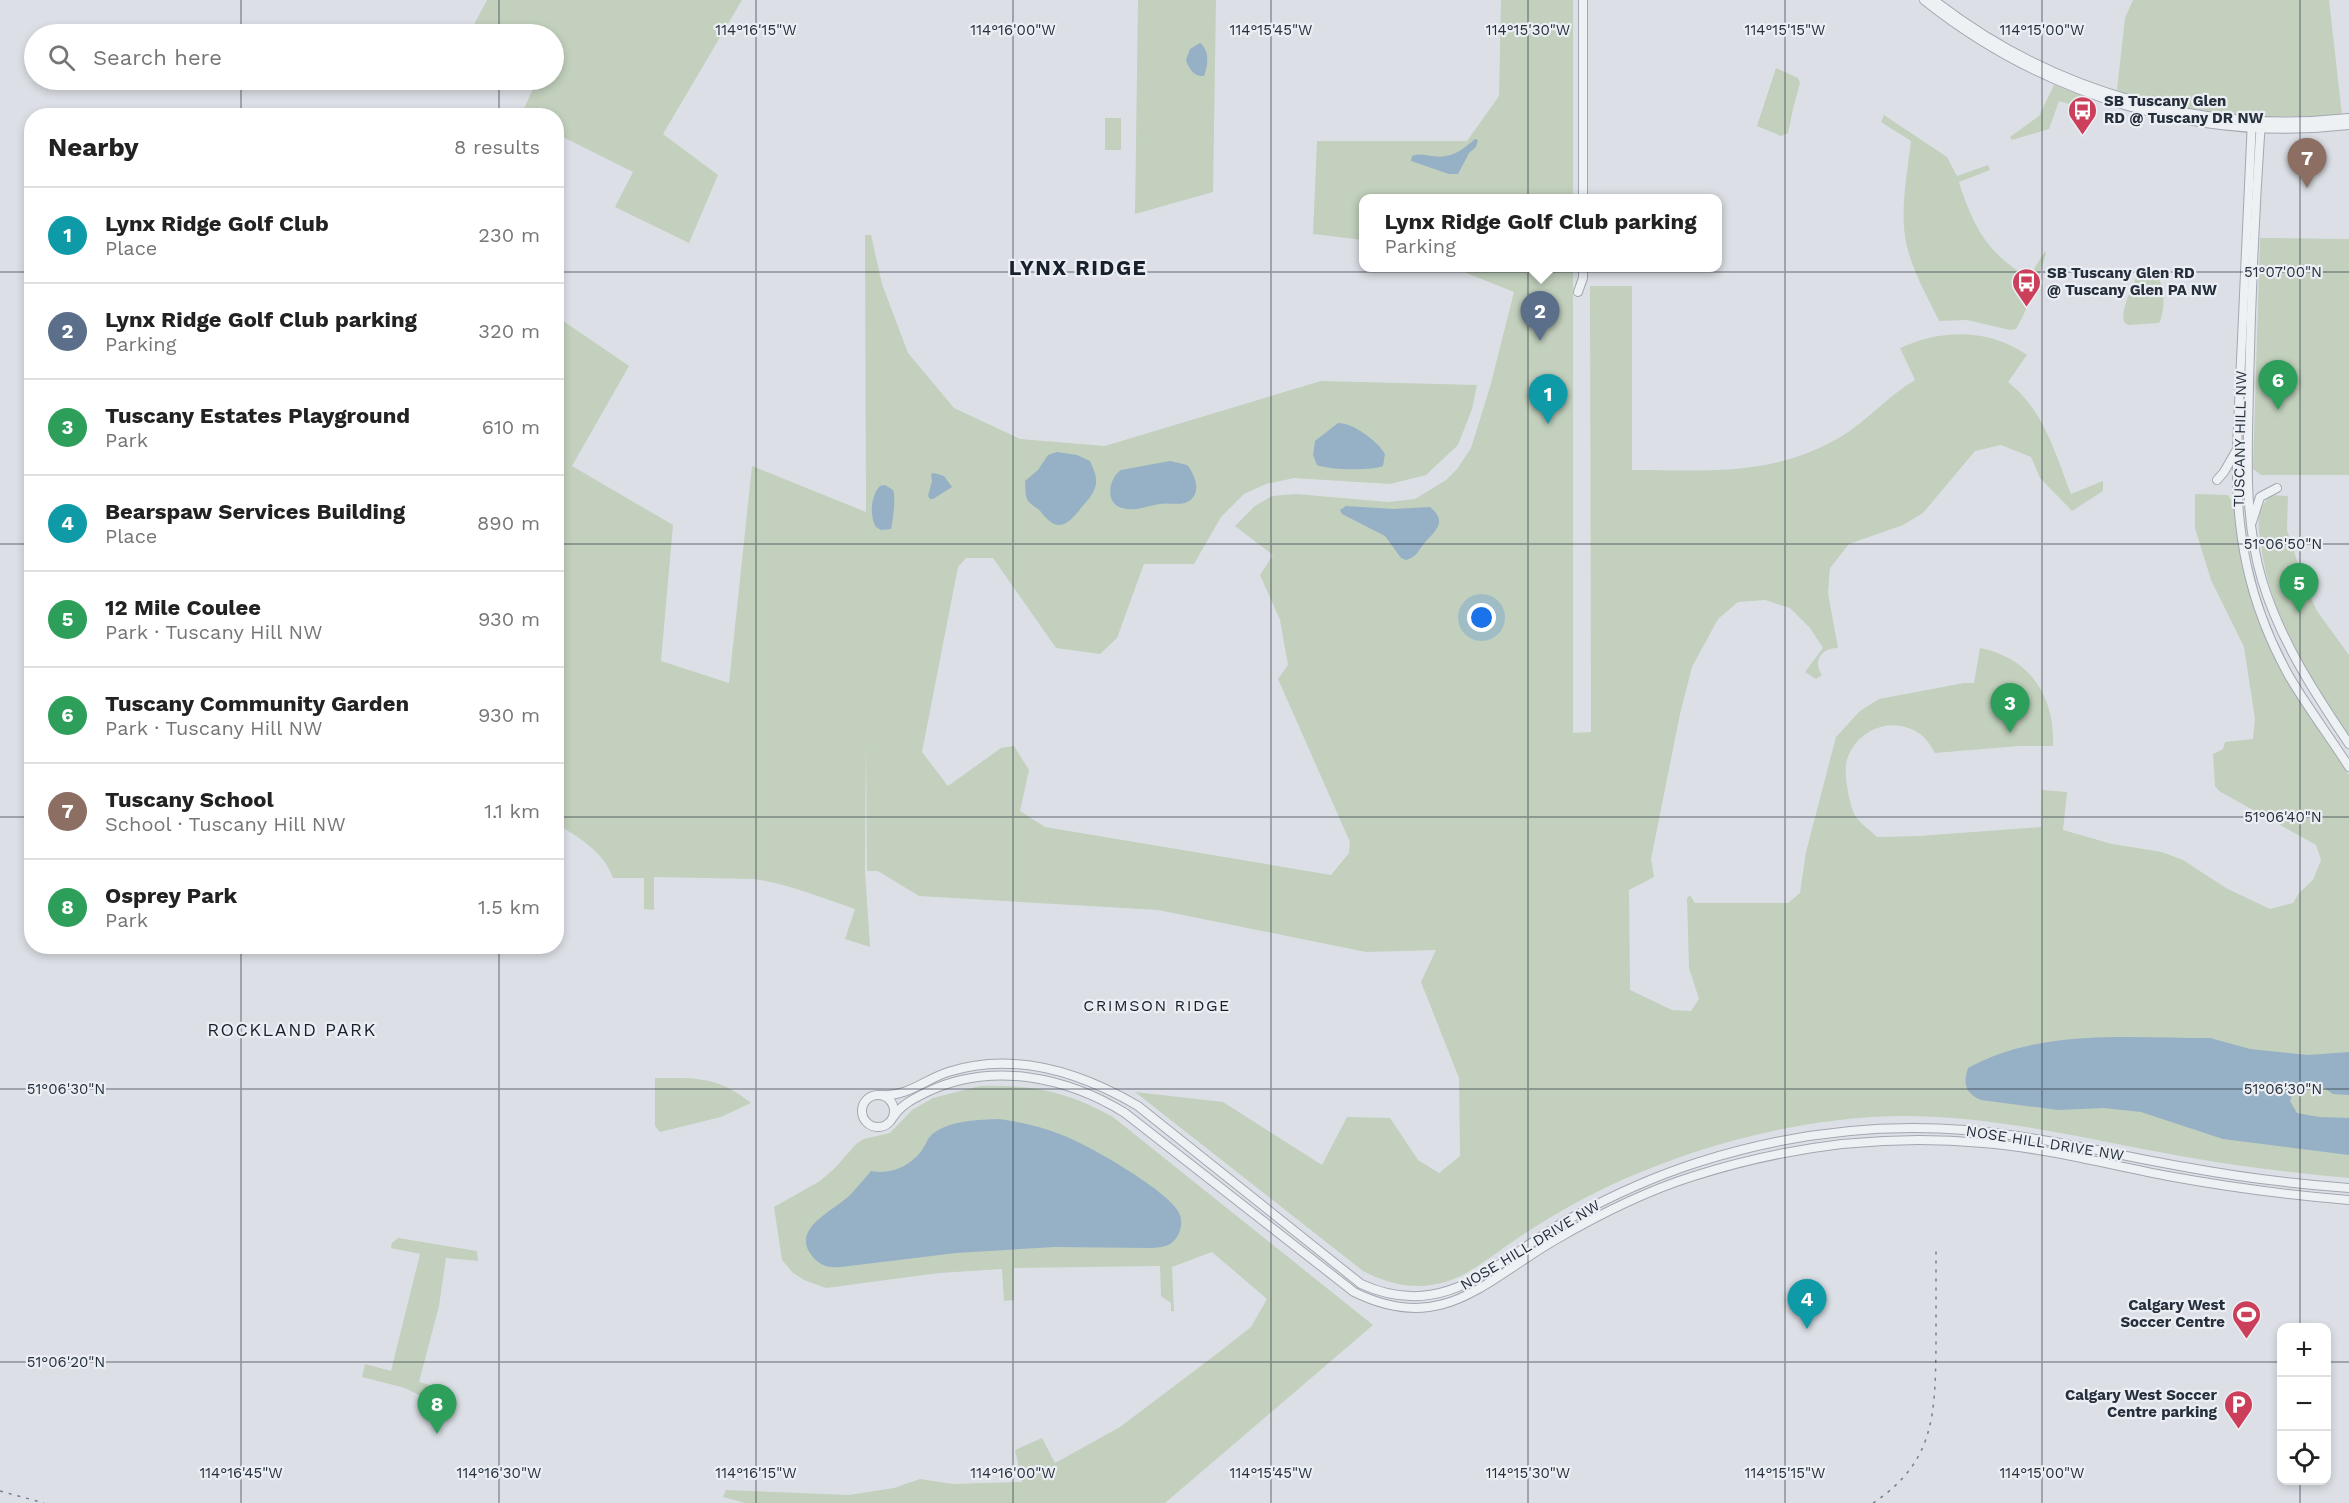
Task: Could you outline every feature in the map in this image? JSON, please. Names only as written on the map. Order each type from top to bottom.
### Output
[{"type":"street","points":[[1583,0],[1583,194]]},
{"type":"street","points":[[1924,0],[1960,27],[2001,53],[2074,88],[2108,100],[2160,114],[2256,124],[2309,128],[2349,125]]},
{"type":"street","points":[[1934,0],[2005,48],[2077,83],[2116,96],[2161,108],[2256,124],[2349,118]]},
{"type":"street","name":"TUSCANY HILL NW","points":[[2256,124],[2237,448],[2240,534],[2247,574],[2260,614],[2290,677],[2349,767]]},
{"type":"street","name":"TUSCANY HILL NW","points":[[2256,124],[2247,473],[2250,528],[2262,580],[2289,648],[2311,688],[2349,744]]},
{"type":"street","points":[[1578,292],[1583,272]]},
{"type":"street","points":[[2217,480],[2237,448]]},
{"type":"street","points":[[2250,528],[2260,497],[2277,488]]},
{"type":"street","name":"NOSE HILL DRIVE NW","points":[[883,1095],[898,1095],[927,1080],[962,1068],[994,1064],[1048,1068],[1086,1079],[1138,1106],[1361,1284],[1386,1294],[1403,1297],[1426,1297],[1457,1289],[1570,1218],[1668,1173],[1749,1148],[1840,1132],[1934,1129],[1994,1133],[2035,1138],[2229,1175],[2349,1188]]},
{"type":"street","name":"NOSE HILL DRIVE NW","points":[[894,1116],[908,1103],[935,1089],[967,1079],[996,1076],[1053,1082],[1101,1098],[1125,1113],[1354,1292],[1385,1305],[1412,1309],[1436,1307],[1470,1295],[1556,1239],[1612,1209],[1662,1188],[1726,1166],[1822,1146],[1916,1140],[1984,1143],[2048,1152],[2210,1183],[2349,1200]]},
{"type":"street","points":[[1101,1098],[1106,1088]]},
{"type":"street","points":[[872,1095],[883,1095],[891,1101],[894,1116],[889,1124],[881,1127],[872,1126],[865,1121],[862,1112],[864,1102],[872,1095]]},
{"type":"green space","points":[[487,0],[742,0],[663,134],[718,175],[689,243],[615,207],[633,172],[564,138],[564,108],[524,108],[532,90],[564,90],[564,24],[474,24]]},
{"type":"green space","points":[[1138,0],[1216,0],[1213,192],[1135,214]]},
{"type":"green space","points":[[1501,0],[1573,0],[1573,194],[1359,194],[1359,240],[1313,234],[1317,141],[1467,141],[1499,96]]},
{"type":"green space","points":[[2133,0],[2329,0],[2342,115],[2232,114],[2166,104],[2117,90],[2125,18]]},
{"type":"green space","points":[[1776,68],[1798,78],[1800,83],[1788,133],[1781,136],[1757,126]]},
{"type":"green space","points":[[2054,85],[2087,98],[2089,110],[2059,101],[2049,129],[2012,140],[2010,137],[2039,116]]},
{"type":"green space","points":[[1884,115],[1947,157],[1957,176],[1988,165],[1990,170],[1959,182],[1976,225],[1992,249],[2003,259],[2029,277],[2045,251],[2046,254],[2033,292],[2016,329],[2010,330],[1967,320],[1939,321],[1916,273],[1906,243],[1904,199],[1911,141],[1881,122]]},
{"type":"green space","points":[[1105,118],[1121,118],[1121,150],[1105,150]]},
{"type":"green space","points":[[865,235],[871,235],[882,284],[908,353],[954,408],[1020,439],[1105,446],[1321,381],[1477,385],[1472,409],[1458,445],[1426,475],[1390,484],[1294,478],[1266,484],[1244,494],[1221,517],[1194,564],[1144,564],[1117,638],[1100,654],[1056,648],[993,558],[966,558],[958,567],[922,752],[948,786],[1001,748],[1014,746],[1029,770],[1020,811],[1045,827],[1331,875],[1349,853],[1350,842],[1278,679],[1288,665],[1280,620],[1260,575],[1273,555],[1235,526],[1255,506],[1272,496],[1296,494],[1388,502],[1415,499],[1446,480],[1457,469],[1471,448],[1490,387],[1514,292],[1464,272],[1573,272],[1573,733],[1591,732],[1590,286],[1632,286],[1632,470],[1714,470],[1766,465],[1791,459],[1842,436],[1915,380],[1900,348],[1932,337],[1965,334],[1997,340],[2012,346],[2027,355],[2008,382],[2020,393],[2040,419],[2054,448],[2071,494],[2103,481],[2103,491],[2072,511],[2040,478],[2031,457],[2001,445],[1975,451],[1923,513],[1903,525],[1849,544],[1830,568],[1828,593],[1838,648],[1827,650],[1820,656],[1818,664],[1822,675],[1816,679],[1805,672],[1823,648],[1810,628],[1790,608],[1765,600],[1738,602],[1718,619],[1692,667],[1680,714],[1651,859],[1654,877],[1629,890],[1630,990],[1672,1010],[1691,1011],[1699,999],[1689,968],[1687,898],[1690,895],[1695,903],[1788,903],[1800,893],[1806,852],[1836,737],[1860,711],[1879,699],[1974,683],[1980,648],[2013,660],[2036,682],[2049,711],[2053,746],[2019,746],[1935,753],[1923,736],[1907,727],[1886,726],[1866,734],[1858,741],[1847,760],[1846,779],[1854,814],[1877,837],[2041,827],[2042,790],[2067,792],[2063,830],[2112,844],[2162,852],[2183,860],[2226,888],[2270,909],[2293,903],[2299,893],[2313,880],[2321,860],[2316,845],[2219,791],[2215,786],[2213,754],[2223,749],[2225,742],[2253,739],[2255,719],[2244,647],[2211,580],[2195,528],[2195,494],[2228,495],[2234,505],[2241,560],[2256,615],[2288,681],[2349,775],[2349,1178],[2222,1163],[2039,1129],[1969,1119],[1898,1116],[1863,1118],[1757,1134],[1688,1154],[1609,1186],[1569,1207],[1457,1278],[1426,1286],[1404,1285],[1383,1280],[1363,1271],[1135,1092],[1223,1102],[1322,1165],[1347,1117],[1390,1118],[1418,1160],[1439,1173],[1460,1156],[1459,1078],[1421,982],[1436,950],[1366,952],[1158,910],[919,896],[878,871],[867,871],[866,739],[865,871],[870,947],[845,939],[855,909],[767,881],[654,877],[654,910],[644,909],[644,878],[613,878],[598,854],[585,842],[564,829],[564,321],[629,366],[572,466],[673,525],[661,661],[729,683],[752,466],[866,512]]},
{"type":"green space","points":[[2260,238],[2349,239],[2349,475],[2261,475],[2253,469]]},
{"type":"green space","points":[[2136,277],[2159,279],[2163,307],[2159,323],[2128,325],[2124,322],[2127,300]]},
{"type":"green space","points":[[2271,495],[2288,496],[2287,530],[2305,585],[2317,611],[2349,655],[2349,736],[2320,692],[2294,646],[2273,598],[2261,546],[2259,525],[2262,506]]},
{"type":"green space","points":[[655,1078],[706,1080],[728,1088],[751,1103],[721,1117],[660,1132],[655,1126]]},
{"type":"green space","points":[[980,1086],[1016,1086],[1049,1091],[1081,1101],[1113,1117],[1373,1325],[1165,1503],[745,1503],[723,1497],[726,1490],[849,1495],[894,1488],[920,1479],[953,1484],[1022,1482],[1015,1450],[1042,1438],[1055,1463],[1120,1427],[1251,1327],[1267,1299],[1212,1252],[1172,1267],[1174,1311],[1171,1311],[1171,1303],[1161,1296],[1160,1266],[1014,1268],[1014,1300],[1004,1301],[1002,1269],[939,1273],[826,1288],[804,1280],[793,1273],[782,1260],[774,1207],[820,1181],[856,1144],[864,1139],[890,1133],[912,1110],[933,1098]]},
{"type":"green space","points":[[398,1238],[477,1251],[478,1261],[446,1258],[439,1306],[419,1382],[447,1390],[445,1403],[441,1406],[405,1388],[362,1377],[365,1364],[391,1371],[420,1254],[391,1248],[392,1243]]},
{"type":"water","points":[[1200,43],[1207,58],[1204,76],[1192,72],[1186,60],[1190,49]]},
{"type":"water","points":[[1475,139],[1478,140],[1476,147],[1469,153],[1458,174],[1449,174],[1411,161],[1412,156],[1422,154],[1439,157],[1450,155]]},
{"type":"water","points":[[1338,423],[1358,429],[1377,444],[1385,454],[1383,466],[1350,469],[1317,465],[1313,455],[1315,441]]},
{"type":"water","points":[[1057,452],[1077,455],[1090,461],[1096,481],[1094,491],[1088,500],[1071,519],[1062,525],[1052,523],[1028,501],[1025,481],[1038,470],[1048,455]]},
{"type":"water","points":[[1170,461],[1187,465],[1193,473],[1196,489],[1192,498],[1181,504],[1162,504],[1132,509],[1116,505],[1110,490],[1111,484],[1121,470]]},
{"type":"water","points":[[931,474],[944,476],[952,487],[930,499],[928,496],[932,481]]},
{"type":"water","points":[[885,485],[893,490],[894,509],[891,529],[881,530],[876,527],[872,517],[872,505],[877,490],[880,486]]},
{"type":"water","points":[[1346,506],[1394,509],[1430,507],[1438,516],[1439,524],[1416,554],[1406,560],[1401,558],[1385,536],[1342,514],[1340,510]]},
{"type":"water","points":[[2086,1038],[2210,1038],[2250,1049],[2308,1055],[2349,1052],[2349,1095],[2333,1094],[2317,1083],[2310,1082],[2292,1096],[2290,1101],[2297,1113],[2319,1117],[2349,1118],[2349,1155],[2223,1139],[2141,1112],[2104,1108],[2058,1110],[1981,1100],[1969,1091],[1966,1083],[1968,1068],[1996,1055],[2025,1046]]},
{"type":"water","points":[[999,1119],[1031,1125],[1074,1140],[1106,1157],[1158,1191],[1178,1211],[1180,1216],[1180,1230],[1175,1240],[1169,1245],[1153,1248],[1054,1247],[956,1253],[841,1267],[825,1266],[812,1256],[806,1237],[810,1229],[824,1214],[849,1196],[871,1171],[894,1170],[908,1164],[931,1135],[942,1128],[966,1121]]},
{"type":"railway","points":[[1873,1503],[1909,1471],[1920,1453],[1932,1415],[1936,1371],[1936,1250]]},
{"type":"railway","points":[[0,1491],[44,1503]]},
{"type":"place","name":"SB Tuscany Glen RD @ Tuscany DR NW","points":[[2083,136]]},
{"type":"place","name":"Tuscany School","points":[[2307,188]]},
{"type":"place","name":"SB Tuscany Glen RD @ Tuscany Glen PA NW","points":[[2026,308]]},
{"type":"place","name":"Lynx Ridge Golf Club parking","points":[[1540,341]]},
{"type":"place","name":"Tuscany Community Garden","points":[[2278,410]]},
{"type":"place","name":"Lynx Ridge Golf Club","points":[[1548,424]]},
{"type":"place","name":"12 Mile Coulee","points":[[2299,613]]},
{"type":"place","name":"Tuscany Estates Playground","points":[[2010,733]]},
{"type":"place","name":"Bearspaw Services Building","points":[[1807,1329]]},
{"type":"place","name":"Calgary West Soccer Centre","points":[[2246,1340]]},
{"type":"place","name":"Calgary West Soccer Centre parking","points":[[2238,1430]]},
{"type":"place","name":"Osprey Park","points":[[437,1434]]},
{"type":"district","name":"LYNX RIDGE","points":[[1078,268]]},
{"type":"district","name":"CRIMSON RIDGE","points":[[1157,1005]]},
{"type":"district","name":"ROCKLAND PARK","points":[[292,1030]]}]
